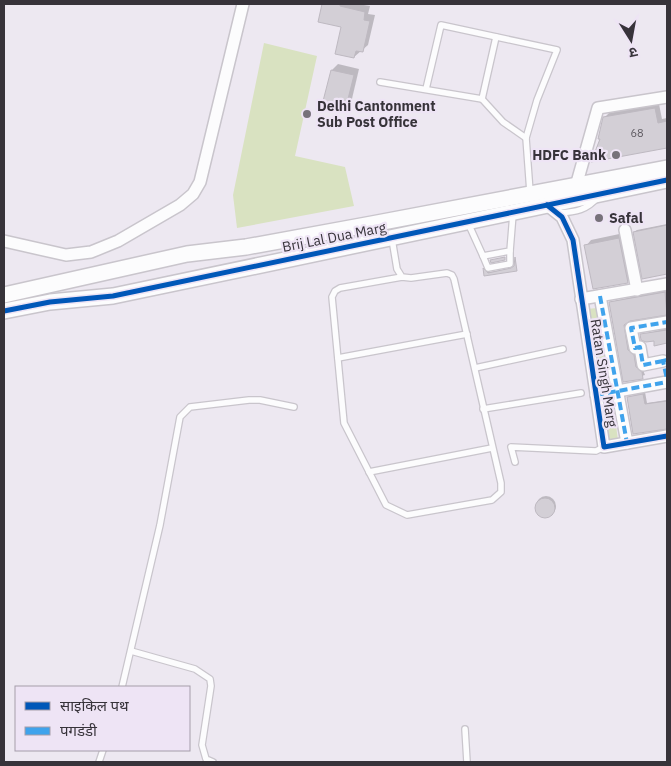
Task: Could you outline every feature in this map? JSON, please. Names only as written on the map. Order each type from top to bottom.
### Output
[{"type":"street","points":[[4,241],[66,255],[91,252],[151,222],[193,194],[200,182],[243,4]]},
{"type":"street","points":[[576,186],[598,108],[667,97]]},
{"type":"street","name":"Brij Lal Dua Marg","points":[[4,295],[79,280],[130,265],[177,256],[246,247],[667,168]]},
{"type":"street","name":"Brij Lal Dua Marg","points":[[4,311],[50,302],[113,296],[391,236],[513,212],[553,209],[601,194],[667,180]]},
{"type":"street","name":"Ratan Singh Marg","points":[[553,209],[573,240],[604,447],[667,436]]},
{"type":"street","points":[[625,230],[637,290]]},
{"type":"street","points":[[581,299],[667,284]]},
{"type":"street","points":[[600,296],[627,443]]},
{"type":"street","points":[[596,394],[667,381],[665,360],[643,364],[640,347],[635,348],[631,328],[667,322]]},
{"type":"lane","points":[[426,89],[441,26],[557,50],[537,100],[526,138],[531,194]]},
{"type":"lane","points":[[482,99],[496,37]]},
{"type":"lane","points":[[380,82],[482,99],[503,122],[526,138]]},
{"type":"lane","points":[[467,222],[488,268],[510,264],[513,212]]},
{"type":"lane","points":[[391,236],[397,269],[402,277]]},
{"type":"lane","points":[[484,256],[510,251]]},
{"type":"lane","points":[[440,273],[452,275],[475,368],[501,492],[492,500],[417,514],[402,514],[386,505],[344,423],[332,305],[335,290],[402,277],[411,278],[440,273]]},
{"type":"lane","points":[[338,358],[467,334]]},
{"type":"lane","points":[[475,368],[563,349]]},
{"type":"lane","points":[[483,408],[581,393]]},
{"type":"lane","points":[[122,686],[160,525],[180,417],[184,411],[200,405],[249,400],[260,400],[294,407]]},
{"type":"lane","points":[[515,462],[511,447],[596,451],[604,447]]},
{"type":"lane","points":[[369,472],[492,448]]},
{"type":"lane","points":[[131,651],[195,669],[210,679],[211,686],[202,745],[206,759],[213,762]]},
{"type":"lane","points":[[465,729],[467,762]]},
{"type":"green space","points":[[264,43],[317,56],[295,156],[345,167],[354,206],[237,228],[233,195]]},
{"type":"green space","points":[[597,308],[610,387],[600,389],[587,309]]},
{"type":"green space","points":[[612,397],[618,440],[606,441],[600,398]]},
{"type":"building","points":[[322,4],[340,4],[340,6],[365,12],[364,20],[370,21],[363,52],[356,51],[354,58],[335,54],[341,27],[318,22]]},
{"type":"building","points":[[331,70],[354,75],[345,111],[322,105]]},
{"type":"building","points":[[655,108],[658,123],[667,121],[667,148],[591,162],[600,139],[598,139],[603,117]]},
{"type":"building","points":[[667,225],[667,274],[642,279],[633,232]]},
{"type":"building","points":[[619,238],[628,283],[593,289],[584,245]]},
{"type":"building","points":[[505,257],[505,260],[491,263],[490,260]]},
{"type":"building","points":[[515,257],[517,271],[484,276],[483,268],[488,273],[511,268],[514,266]]},
{"type":"building","points":[[665,292],[667,315],[630,321],[624,325],[628,350],[634,355],[636,367],[642,372],[643,379],[623,382],[609,302]]},
{"type":"building","points":[[667,330],[667,343],[654,346],[654,341],[646,342],[641,340],[640,334]]},
{"type":"building","points":[[643,394],[645,404],[667,401],[667,429],[633,434],[627,397]]},
{"type":"building","points":[[545,498],[552,501],[555,508],[552,515],[545,518],[538,515],[535,508],[538,501]]},
{"type":"marked path","points":[[600,296],[627,443]]},
{"type":"marked path","points":[[663,361],[643,365],[640,347],[635,348],[631,328],[667,322]]},
{"type":"marked path","points":[[667,360],[663,361],[667,379]]},
{"type":"marked path","points":[[596,395],[667,382]]},
{"type":"cycle path","points":[[4,311],[50,302],[113,296],[667,180]]},
{"type":"cycle path","points":[[547,205],[562,217],[573,240],[604,447],[667,436]]},
{"type":"place","name":"Delhi Cantonment Sub Post Office","points":[[307,114]]},
{"type":"place","name":"HDFC Bank","points":[[616,155]]},
{"type":"place","name":"Safal","points":[[599,218]]}]
